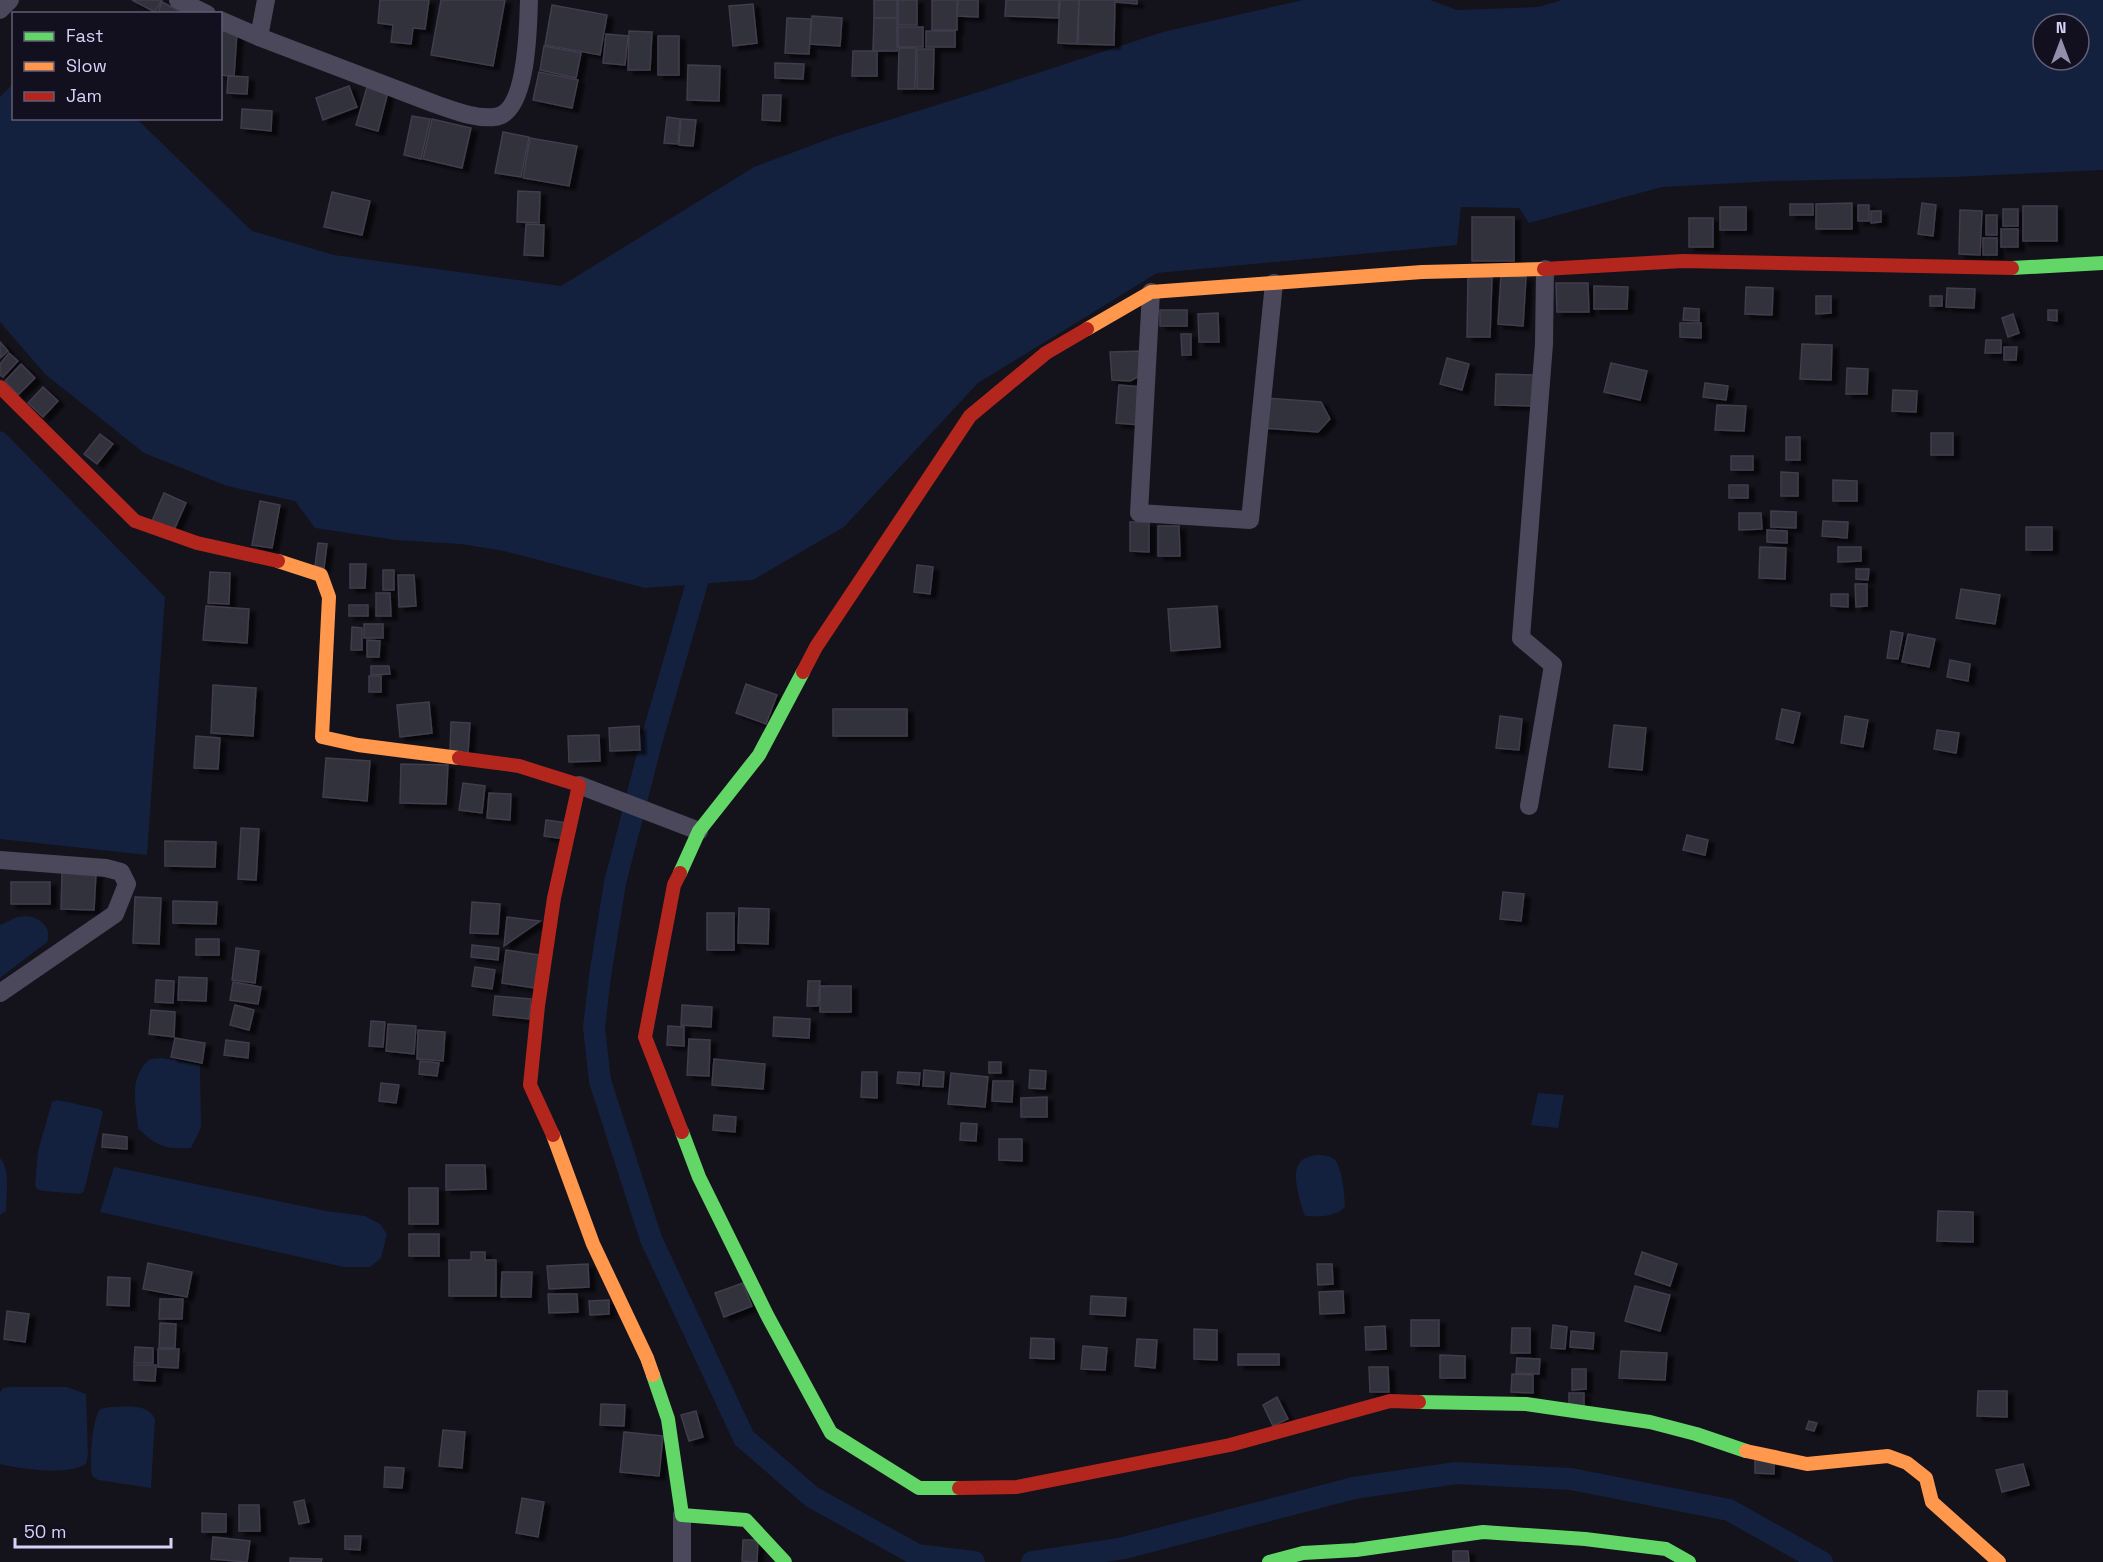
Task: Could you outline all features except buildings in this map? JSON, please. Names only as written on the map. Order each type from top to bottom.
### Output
[{"type":"street","points":[[0,10],[10,0]]},
{"type":"street","points":[[178,0],[203,12]]},
{"type":"street","points":[[259,37],[266,0]]},
{"type":"street","points":[[222,21],[435,104],[465,114],[494,118],[505,114],[512,105],[520,86],[527,47],[529,0]]},
{"type":"street","points":[[1999,1562],[1932,1502],[1926,1478],[1908,1462],[1888,1456],[1807,1464],[1747,1452],[1696,1434],[1650,1422],[1526,1404],[1390,1401],[1230,1444],[1017,1487],[919,1488],[831,1433],[767,1315],[699,1177],[645,1036],[674,885],[699,831],[759,754],[816,647],[970,416],[1046,353],[1151,292],[1422,272],[1545,269],[1683,261],[2016,268],[2103,262]]},
{"type":"street","points":[[1529,806],[1553,665],[1521,638],[1544,344],[1545,269]]},
{"type":"street","points":[[1151,292],[1139,513],[1250,520],[1274,283]]},
{"type":"street","points":[[0,387],[135,521],[197,543],[267,557],[321,575],[329,597],[322,737],[358,745],[519,766],[579,785],[699,831]]},
{"type":"street","points":[[579,785],[554,898],[538,1006],[531,1085],[556,1143],[593,1244],[647,1358],[668,1419],[682,1515],[682,1562]]},
{"type":"street","points":[[0,860],[106,868],[121,872],[127,884],[115,914],[0,993]]},
{"type":"street","points":[[682,1515],[746,1520],[785,1562]]},
{"type":"street","points":[[1269,1562],[1303,1553],[1356,1550],[1483,1532],[1585,1539],[1666,1549],[1689,1562]]},
{"type":"water","points":[[1303,0],[1430,0],[1457,10],[1538,7],[1562,0],[2103,0],[2103,170],[1662,187],[1529,223],[1519,208],[1461,207],[1457,245],[1157,273],[978,383],[844,527],[753,580],[645,588],[504,551],[461,544],[395,540],[315,528],[295,501],[227,486],[144,453],[45,374],[0,322],[0,97],[12,85],[12,120],[138,120],[252,231],[334,255],[561,286],[754,167],[834,137],[1163,32]]},
{"type":"water","points":[[0,431],[5,433],[165,597],[147,855],[0,839]]},
{"type":"water","points":[[27,916],[44,924],[48,932],[47,942],[0,978],[0,925],[17,917]]},
{"type":"water","points":[[162,1058],[200,1065],[201,1128],[191,1148],[162,1146],[138,1128],[136,1082],[143,1066],[150,1059]]},
{"type":"water","points":[[1538,1093],[1564,1095],[1558,1128],[1531,1125]]},
{"type":"water","points":[[58,1100],[99,1109],[103,1112],[84,1191],[80,1194],[43,1191],[35,1186],[38,1151],[52,1102]]},
{"type":"water","points":[[1316,1155],[1331,1157],[1340,1169],[1345,1207],[1332,1215],[1305,1216],[1301,1205],[1297,1169],[1302,1160]]},
{"type":"water","points":[[0,1158],[6,1169],[7,1183],[6,1211],[0,1215]]},
{"type":"water","points":[[114,1167],[326,1211],[365,1216],[380,1224],[387,1234],[381,1258],[370,1267],[344,1267],[100,1212]]},
{"type":"water","points":[[67,1387],[86,1394],[88,1455],[86,1464],[77,1468],[56,1471],[0,1464],[0,1393],[3,1388]]},
{"type":"water","points":[[142,1408],[152,1414],[155,1419],[151,1488],[98,1480],[92,1476],[91,1451],[97,1415],[100,1409]]},
{"type":"waterway","points":[[705,555],[652,739],[615,883],[594,1027],[600,1081],[651,1239],[744,1438],[812,1497],[917,1555],[974,1562]]},
{"type":"waterway","points":[[1032,1562],[1124,1548],[1354,1488],[1456,1473],[1571,1479],[1729,1510],[1822,1562]]},
{"type":"traffic: fast","points":[[2012,268],[2103,263]]},
{"type":"traffic: fast","points":[[680,873],[699,831],[759,755],[803,672]]},
{"type":"traffic: fast","points":[[682,1132],[699,1177],[767,1315],[831,1433],[919,1488],[959,1488]]},
{"type":"traffic: fast","points":[[653,1375],[668,1419],[682,1515],[746,1520],[785,1562]]},
{"type":"traffic: fast","points":[[1419,1402],[1526,1404],[1650,1422],[1696,1434],[1746,1451]]},
{"type":"traffic: fast","points":[[1269,1562],[1303,1553],[1356,1550],[1483,1532],[1585,1539],[1666,1549],[1689,1562]]},
{"type":"traffic: slow","points":[[1087,329],[1151,292],[1422,272],[1544,269]]},
{"type":"traffic: slow","points":[[278,561],[321,575],[329,597],[322,737],[358,745],[459,758]]},
{"type":"traffic: slow","points":[[553,1135],[593,1244],[653,1375]]},
{"type":"traffic: slow","points":[[1746,1451],[1807,1464],[1888,1456],[1907,1463],[1926,1478],[1932,1502],[1999,1562]]},
{"type":"traffic: jam","points":[[1544,269],[1683,261],[2012,268]]},
{"type":"traffic: jam","points":[[803,672],[816,647],[970,416],[1046,353],[1087,329]]},
{"type":"traffic: jam","points":[[0,387],[135,521],[197,543],[278,561]]},
{"type":"traffic: jam","points":[[459,758],[519,766],[579,785],[554,898],[538,1006],[530,1085],[553,1135]]},
{"type":"traffic: jam","points":[[680,873],[674,885],[645,1037],[682,1132]]},
{"type":"traffic: jam","points":[[959,1488],[1017,1487],[1230,1445],[1390,1401],[1419,1402]]}]
